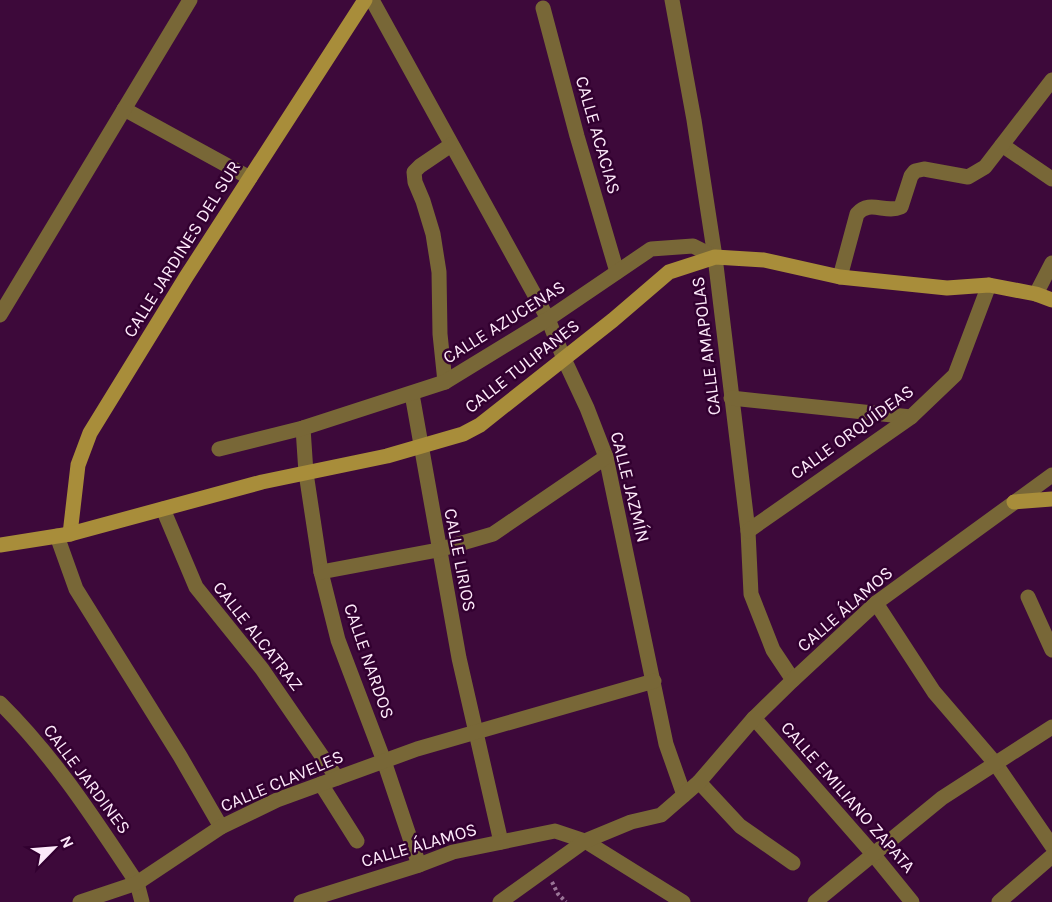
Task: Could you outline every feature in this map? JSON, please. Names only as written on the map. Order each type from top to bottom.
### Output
[{"type":"main road","name":"CALLE JARDINES DEL SUR","points":[[63,535],[78,465],[90,433],[186,276],[365,0]]},
{"type":"main road","name":"CALLE TULIPANES","points":[[0,545],[63,535],[262,482],[387,456],[463,434],[480,425],[564,360],[669,272],[715,257],[764,260],[840,277],[947,288],[989,285],[1036,294],[1052,300]]},
{"type":"main road","points":[[1014,502],[1052,499]]},
{"type":"street","points":[[0,315],[190,0]]},
{"type":"street","name":"CALLE JAZMÍN","points":[[372,0],[548,319],[564,360],[587,408],[606,457],[666,744],[684,795]]},
{"type":"street","name":"CALLE AMAPOLAS","points":[[672,0],[694,120],[715,257],[748,531],[751,594],[773,650],[793,680]]},
{"type":"street","name":"CALLE ACACIAS","points":[[543,8],[577,136],[617,272]]},
{"type":"street","points":[[840,277],[857,214],[861,209],[869,206],[894,210],[901,207],[911,176],[915,171],[924,169],[968,177],[985,167],[1052,80]]},
{"type":"street","points":[[124,109],[250,178]]},
{"type":"street","points":[[445,382],[439,272],[432,234],[415,182],[414,172],[451,145]]},
{"type":"street","points":[[1002,145],[1052,179]]},
{"type":"street","name":"CALLE AZUCENAS","points":[[219,449],[303,428],[445,382],[548,319],[651,249],[693,246],[715,257]]},
{"type":"street","points":[[1036,294],[1052,263]]},
{"type":"street","name":"CALLE ORQUÍDEAS","points":[[748,531],[911,417],[955,375],[989,285]]},
{"type":"street","name":"CALLE LIRIOS","points":[[412,394],[459,658],[501,842]]},
{"type":"street","points":[[731,398],[911,417]]},
{"type":"street","name":"CALLE NARDOS","points":[[303,428],[306,473],[321,572],[338,640],[384,761],[419,865]]},
{"type":"street","points":[[321,572],[438,550],[493,534],[606,457]]},
{"type":"street","name":"CALLE ÁLAMOS","points":[[500,902],[585,841],[631,822],[661,815],[699,782],[754,718],[876,603],[1052,475]]},
{"type":"street","name":"CALLE ALCATRAZ","points":[[163,509],[196,587],[262,669],[337,778]]},
{"type":"street","name":"CALLE JARDINES DEL SUR","points":[[63,535],[76,589],[180,756],[221,827]]},
{"type":"street","points":[[1028,597],[1052,650]]},
{"type":"street","points":[[876,603],[934,692],[995,763],[1052,846]]},
{"type":"street","name":"CALLE CLAVELES","points":[[80,902],[137,883],[221,827],[277,800],[417,749],[654,681]]},
{"type":"street","name":"CALLE JARDINES","points":[[0,703],[17,719],[59,769],[137,883],[142,902]]},
{"type":"street","name":"CALLE EMILIANO ZAPATA","points":[[754,718],[912,902]]},
{"type":"street","points":[[815,902],[942,798],[1052,727]]},
{"type":"street","points":[[699,782],[740,826],[793,863]]},
{"type":"street","points":[[321,784],[357,841]]},
{"type":"street","name":"CALLE ÁLAMOS","points":[[301,902],[453,852],[555,831],[585,841],[683,902]]},
{"type":"street","points":[[999,902],[1052,856]]},
{"type":"path","points":[[546,870],[558,894],[567,902]]}]
